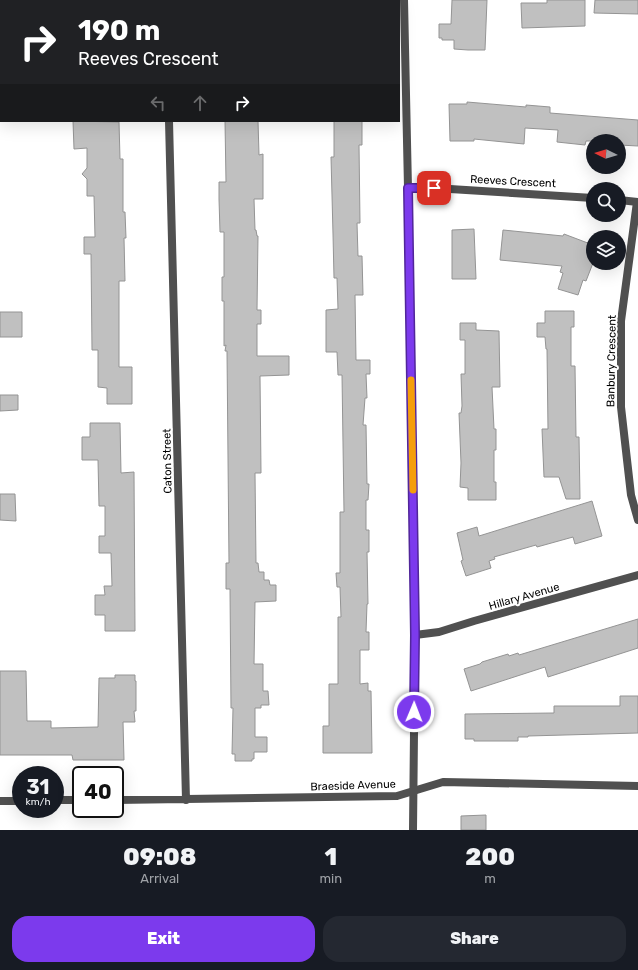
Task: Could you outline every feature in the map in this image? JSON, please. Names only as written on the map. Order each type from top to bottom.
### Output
[{"type":"street","points":[[404,0],[401,24],[408,188],[415,635],[413,830]]},
{"type":"street","name":"Caton Street","points":[[169,122],[186,800]]},
{"type":"street","name":"Reeves Crescent","points":[[408,188],[434,188],[586,198]]},
{"type":"street","points":[[626,201],[638,202]]},
{"type":"street","name":"Banbury Crescent","points":[[638,202],[621,321],[621,407],[632,495],[638,520]]},
{"type":"street","name":"Hillary Avenue","points":[[415,635],[439,632],[638,575]]},
{"type":"street","name":"Braeside Avenue","points":[[124,800],[391,796],[413,792],[444,782],[638,786]]},
{"type":"street","points":[[0,801],[12,801]]},
{"type":"building","points":[[452,0],[487,0],[485,50],[454,49],[454,40],[442,40],[442,38],[439,38],[439,24],[451,24]]},
{"type":"building","points":[[547,0],[585,0],[585,26],[522,28],[521,3],[547,3]]},
{"type":"building","points":[[595,0],[638,0],[638,14],[594,13]]},
{"type":"building","points":[[467,102],[526,107],[526,105],[550,107],[550,113],[638,120],[638,146],[626,145],[626,134],[586,134],[585,145],[557,142],[558,130],[525,128],[524,144],[474,139],[474,141],[450,141],[449,104],[467,104]]},
{"type":"building","points":[[73,122],[119,122],[120,159],[123,159],[123,212],[125,212],[126,238],[124,238],[125,281],[119,281],[119,367],[132,367],[132,404],[107,404],[107,388],[98,387],[98,350],[92,350],[91,254],[84,254],[84,237],[95,237],[94,196],[87,196],[87,179],[82,174],[87,168],[87,148],[74,149]]},
{"type":"building","points":[[225,122],[258,122],[259,155],[263,154],[263,199],[254,199],[255,230],[258,236],[257,310],[261,310],[261,324],[257,324],[257,356],[289,356],[289,375],[260,376],[261,473],[255,473],[256,563],[258,563],[259,572],[264,572],[264,580],[269,580],[270,585],[276,585],[276,601],[255,602],[254,664],[263,664],[263,691],[268,691],[269,705],[261,705],[261,708],[255,708],[255,737],[267,737],[267,752],[254,752],[254,759],[252,759],[252,761],[235,761],[235,754],[232,754],[233,708],[231,708],[230,589],[226,589],[226,563],[229,563],[227,351],[225,351],[226,345],[224,346],[224,301],[222,301],[222,277],[224,277],[224,232],[220,232],[219,199],[219,182],[226,182]]},
{"type":"building","points":[[334,122],[362,122],[362,145],[359,145],[360,223],[357,223],[358,256],[362,256],[363,295],[355,295],[356,360],[370,360],[370,374],[366,374],[367,398],[365,398],[363,425],[366,425],[367,484],[369,484],[368,500],[366,500],[366,530],[369,530],[369,552],[367,552],[368,604],[366,632],[369,632],[369,650],[360,650],[360,684],[368,683],[368,691],[371,691],[372,753],[323,753],[323,726],[329,726],[329,684],[338,684],[338,617],[341,617],[340,587],[337,587],[336,573],[340,573],[340,512],[344,512],[342,375],[338,375],[337,352],[326,352],[326,310],[338,309],[337,278],[334,278],[331,157],[334,157]]},
{"type":"building","points":[[474,229],[476,279],[452,279],[452,230]]},
{"type":"building","points":[[503,230],[563,236],[564,234],[586,242],[586,270],[590,270],[586,281],[583,280],[578,295],[558,289],[563,273],[560,272],[562,266],[500,260]]},
{"type":"building","points":[[545,311],[574,311],[574,327],[571,327],[571,366],[575,366],[576,437],[579,437],[580,499],[566,499],[559,477],[544,477],[542,429],[548,429],[547,349],[545,337],[537,337],[537,323],[545,323]]},
{"type":"building","points":[[0,312],[22,312],[22,337],[0,337]]},
{"type":"building","points":[[460,323],[476,323],[476,330],[499,331],[500,387],[492,387],[494,429],[496,429],[496,450],[494,450],[494,482],[496,482],[496,500],[468,500],[468,488],[460,487],[461,463],[459,413],[461,413],[462,406],[461,374],[465,374],[465,340],[460,340]]},
{"type":"building","points":[[0,395],[18,395],[18,410],[0,411]]},
{"type":"building","points":[[90,423],[120,423],[121,473],[134,472],[135,631],[105,631],[105,615],[95,615],[95,595],[105,595],[104,586],[112,586],[111,553],[99,553],[99,536],[105,536],[105,506],[99,506],[98,460],[82,460],[82,437],[90,437]]},
{"type":"building","points":[[0,494],[15,494],[16,521],[0,520]]},
{"type":"building","points":[[592,501],[602,536],[575,544],[573,537],[537,547],[536,545],[494,557],[495,559],[489,561],[491,568],[466,576],[461,561],[463,560],[457,533],[477,527],[479,536]]},
{"type":"building","points":[[638,619],[638,648],[548,677],[545,667],[471,691],[464,669],[508,654],[509,656],[518,653],[519,655]]},
{"type":"building","points":[[0,671],[26,671],[27,721],[51,721],[51,728],[98,727],[99,678],[115,678],[115,675],[135,675],[135,722],[123,722],[124,760],[73,760],[72,755],[0,755]]},
{"type":"building","points":[[620,696],[638,696],[638,733],[528,736],[518,737],[518,741],[474,741],[474,739],[465,739],[465,714],[554,713],[554,706],[620,706]]},
{"type":"building","points":[[486,815],[486,830],[461,830],[461,816]]},
{"type":"slow traffic","points":[[411,380],[413,490]]},
{"type":"route","points":[[414,712],[415,635],[408,188],[434,188]]}]
